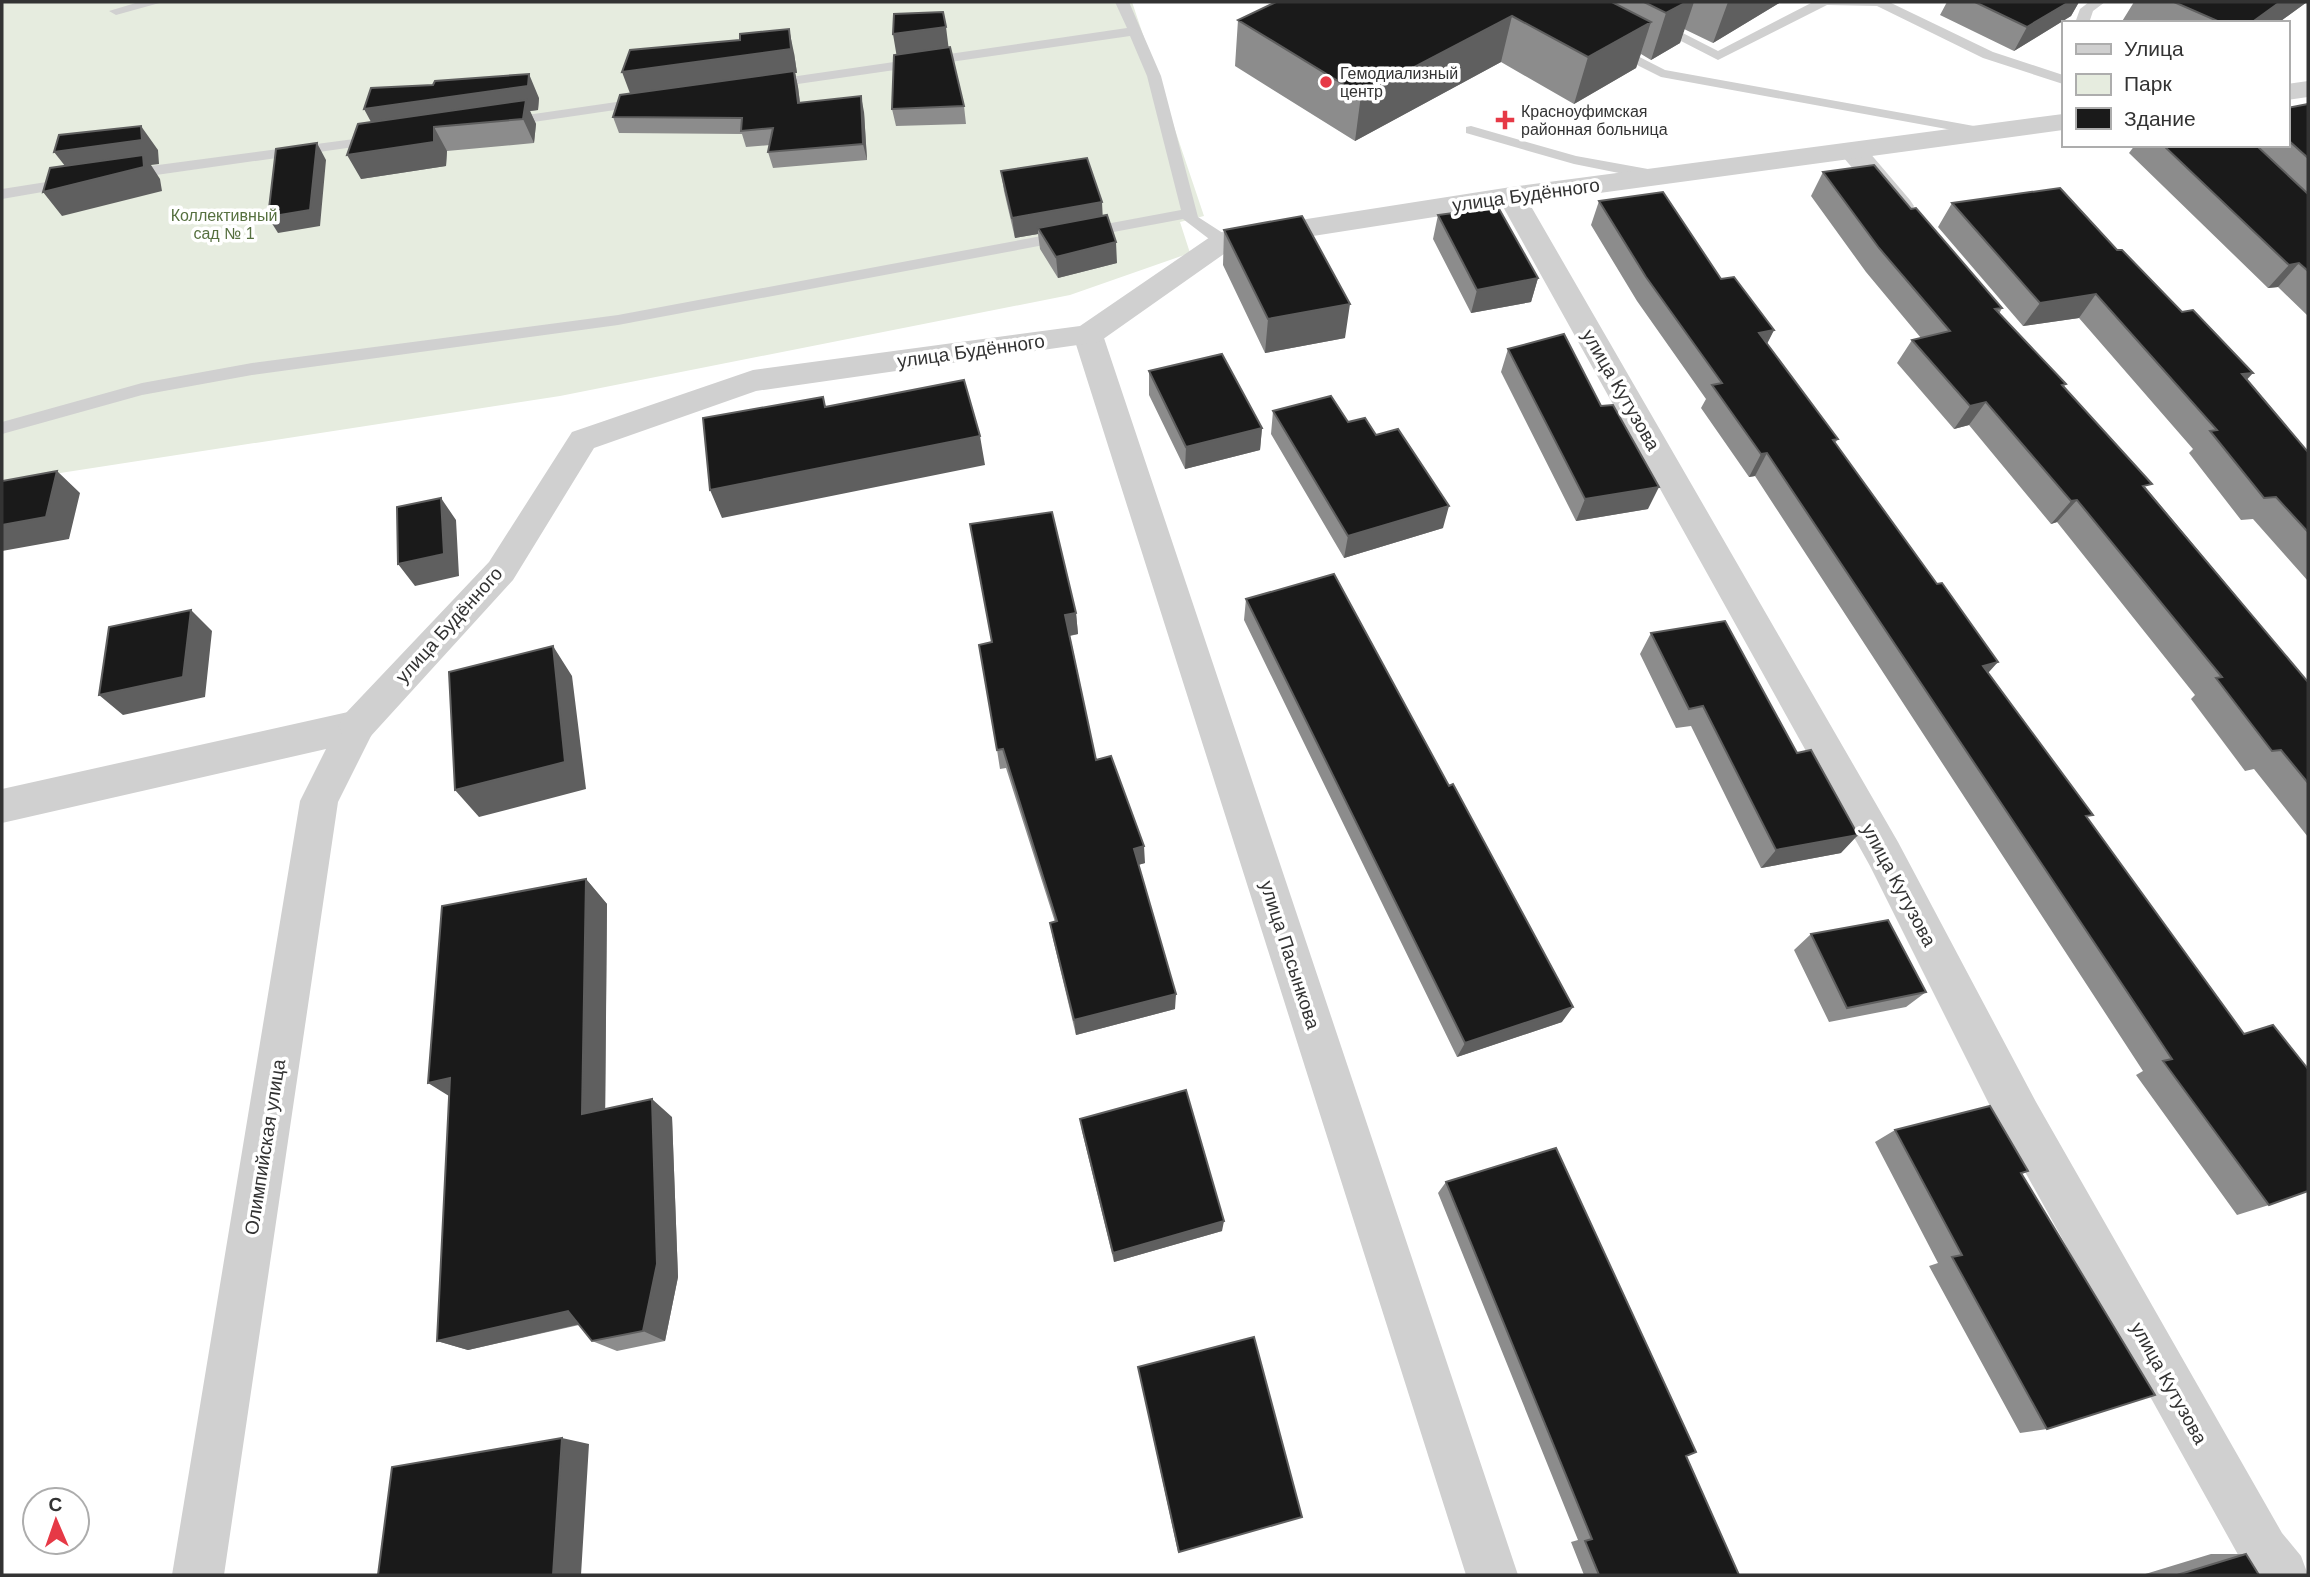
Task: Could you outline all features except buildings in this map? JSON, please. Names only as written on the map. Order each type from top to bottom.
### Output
[{"type":"street","points":[[2289,92],[2308,89]]},
{"type":"street","name":"улица Будённого","points":[[357,726],[501,571],[583,440],[753,381],[1088,335],[1223,241],[1511,196],[2062,122]]},
{"type":"street","points":[[1853,151],[1915,224]]},
{"type":"street","name":"улица Кутузова","points":[[1511,196],[1884,854],[2020,1118],[2264,1551],[2282,1575]]},
{"type":"street","name":"улица Пасынкова","points":[[1088,335],[1492,1575]]},
{"type":"street","points":[[2,806],[357,726]]},
{"type":"street","name":"Олимпийская улица","points":[[198,1575],[318,801],[357,726]]},
{"type":"lane","points":[[116,11],[156,2]]},
{"type":"lane","points":[[1122,2],[1154,76],[1191,219],[1223,241]]},
{"type":"lane","points":[[1612,2],[1718,56],[1823,2]]},
{"type":"lane","points":[[1829,2],[1880,2],[1988,55],[2062,80]]},
{"type":"lane","points":[[2072,2],[2093,5],[2083,21]]},
{"type":"lane","points":[[761,86],[1135,31]]},
{"type":"lane","points":[[1599,41],[1661,73],[1985,132]]},
{"type":"lane","points":[[486,125],[665,99]]},
{"type":"lane","points":[[1471,130],[1574,160],[1664,177]]},
{"type":"lane","points":[[2,194],[391,138]]},
{"type":"lane","points":[[2,428],[142,389],[238,371],[618,320],[1189,213]]},
{"type":"green space","name":"Коллективный сад № 1","points":[[2,2],[1132,2],[1204,216],[1180,222],[1190,253],[1070,295],[560,396],[2,482]]},
{"type":"place","name":"Гемодиализный центр","points":[[1326,82]]},
{"type":"place","name":"Красноуфимская районная больница","points":[[1505,120]]}]
